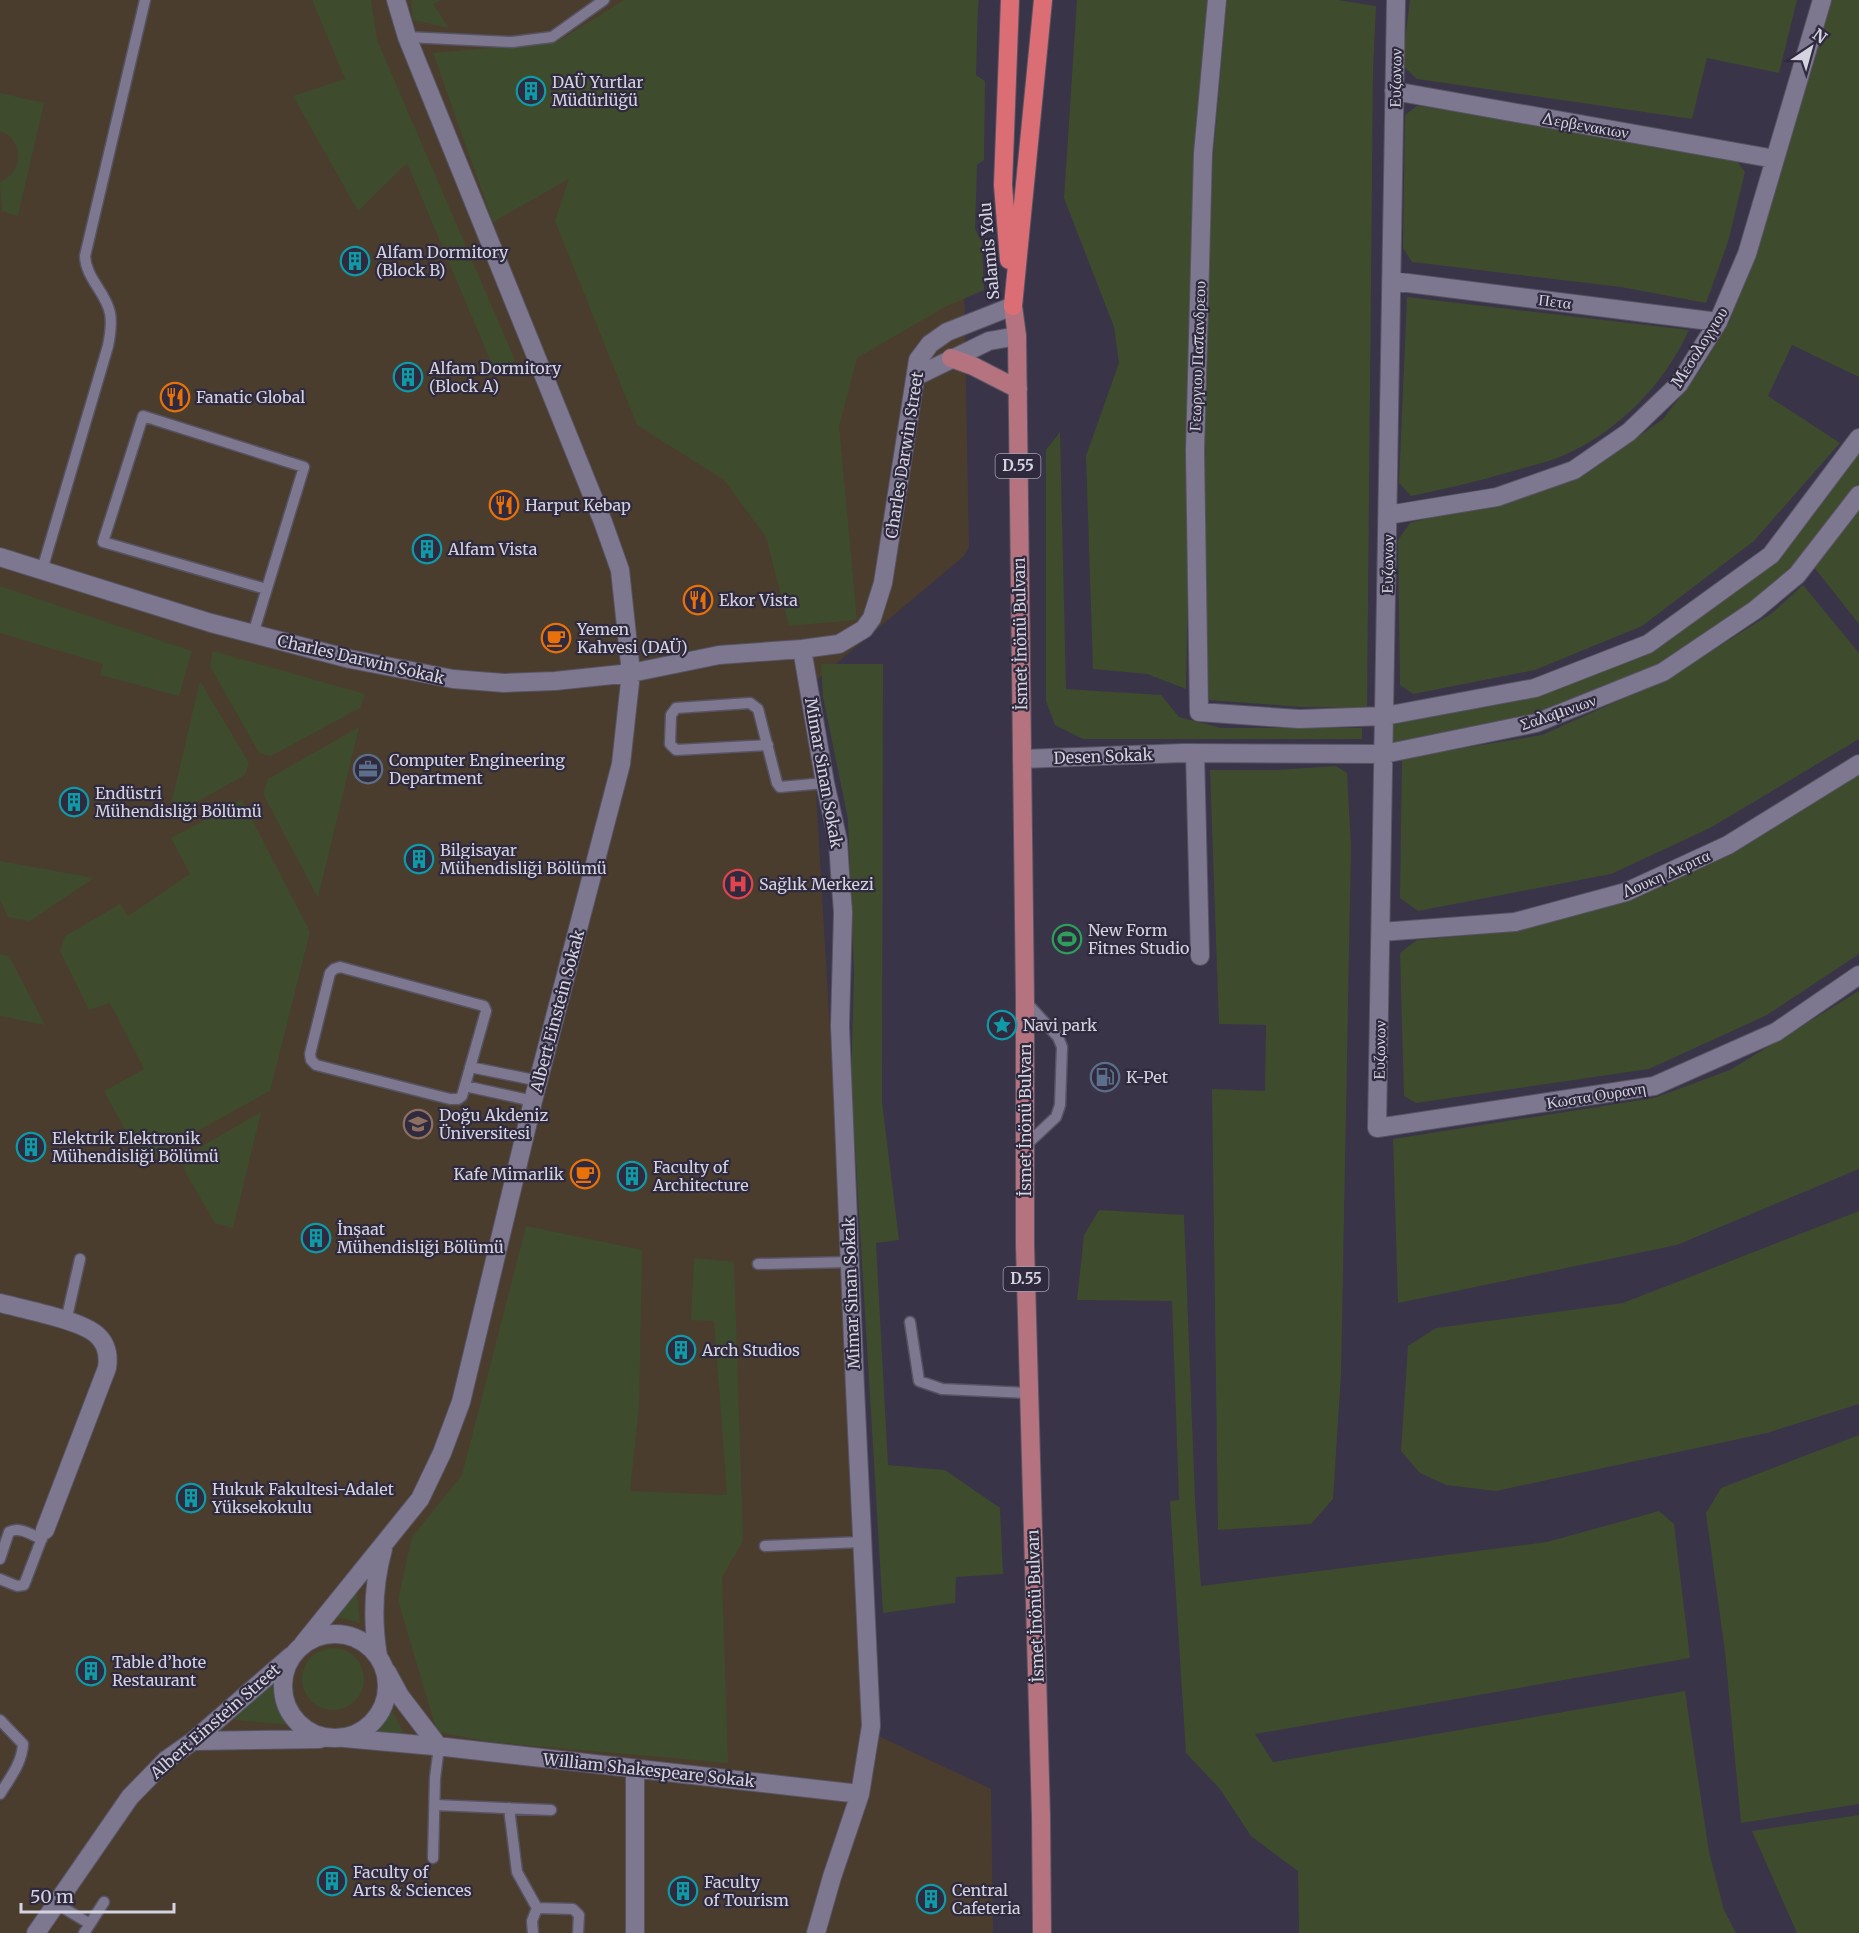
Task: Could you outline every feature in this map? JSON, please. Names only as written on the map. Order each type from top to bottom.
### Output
[{"type":"highway","name":"Salamis Yolu","points":[[1010,0],[1003,185],[1013,306]]},
{"type":"highway","name":"Salamis Yolu","points":[[1013,306],[1043,0]]},
{"type":"main road","name":"İsmet İnönü Bulvarı","points":[[1013,306],[1017,336],[1018,389],[1025,1147],[1042,1933]]},
{"type":"main road","points":[[951,358],[981,369],[1018,389]]},
{"type":"street","name":"Albert Einstein Sokak","points":[[386,1542],[420,1499],[442,1453],[461,1402],[533,1101],[621,764],[631,673],[620,570],[603,522],[407,37],[396,0]]},
{"type":"street","name":"Γεωργιου Παπανδρεου","points":[[1199,712],[1195,451],[1203,154],[1217,0]]},
{"type":"street","name":"Ευζωνων","points":[[1377,1128],[1396,0]]},
{"type":"street","name":"Μεσολογγιου","points":[[1388,514],[1497,497],[1574,470],[1629,432],[1679,384],[1718,321],[1747,254],[1822,0]]},
{"type":"street","name":"Δερβενακιων","points":[[1395,91],[1775,159]]},
{"type":"street","name":"Πετα","points":[[1392,281],[1718,321]]},
{"type":"street","name":"Charles Darwin Street","points":[[839,644],[864,629],[872,618],[883,583],[918,360],[930,344],[947,332],[1013,306]]},
{"type":"street","points":[[916,376],[989,341],[1017,336]]},
{"type":"street","name":"Σαλαμινιων","points":[[1199,712],[1299,719],[1385,716],[1535,688],[1648,644],[1771,555],[1859,438]]},
{"type":"street","name":"Σαλαμινιων","points":[[1190,753],[1384,754],[1536,723],[1663,672],[1755,610],[1797,575],[1859,495]]},
{"type":"street","name":"Charles Darwin Sokak","points":[[0,557],[253,634],[386,667],[453,679],[504,682],[555,681],[631,673],[719,655],[839,644]]},
{"type":"street","name":"Mimar Sinan Sokak","points":[[802,649],[825,783],[838,841],[842,902],[840,1026],[871,1726],[860,1794],[816,1933]]},
{"type":"street","points":[[1190,753],[1200,956]]},
{"type":"street","name":"Desen Sokak","points":[[1022,759],[1190,753]]},
{"type":"street","name":"Λουκη Ακριτα","points":[[1381,932],[1515,922],[1626,892],[1728,845],[1859,764]]},
{"type":"street","name":"Κωστα Ουρανη","points":[[1377,1128],[1654,1086],[1776,1032],[1859,975]]},
{"type":"street","points":[[0,1303],[84,1326],[105,1344],[109,1357],[107,1368],[44,1534]]},
{"type":"street","points":[[193,1741],[338,1738],[359,1733],[371,1724],[381,1712],[386,1698],[387,1683],[374,1623],[374,1596],[379,1562],[386,1542]]},
{"type":"street","name":"Albert Einstein Street","points":[[36,1933],[130,1797],[166,1760],[193,1741],[297,1650],[386,1542]]},
{"type":"street","points":[[338,1738],[317,1736],[305,1729],[287,1709],[283,1696],[282,1682],[285,1668],[297,1650],[322,1635],[343,1634],[357,1638],[369,1646],[400,1696],[439,1747]]},
{"type":"street","name":"William Shakespeare Sokak","points":[[338,1738],[439,1747],[860,1794]]},
{"type":"street","points":[[635,1769],[635,1933]]},
{"type":"lane","points":[[42,570],[111,330],[110,312],[85,267],[85,256],[145,0]]},
{"type":"lane","points":[[407,37],[512,42],[552,37],[604,0]]},
{"type":"lane","points":[[253,634],[304,467],[143,416],[104,542],[266,589]]},
{"type":"lane","points":[[768,746],[676,750],[670,744],[671,715],[676,708],[750,703],[758,709],[768,746],[777,783],[780,787],[825,783]]},
{"type":"lane","points":[[340,967],[484,1006],[486,1011],[465,1086],[462,1096],[458,1099],[450,1099],[316,1065],[311,1060],[310,1054],[330,973],[340,967]]},
{"type":"lane","points":[[1025,1001],[1058,1036],[1062,1047],[1060,1105],[1056,1117],[1025,1147]]},
{"type":"lane","points":[[470,1066],[539,1081]]},
{"type":"lane","points":[[465,1086],[533,1101]]},
{"type":"lane","points":[[66,1321],[80,1259]]},
{"type":"lane","points":[[758,1264],[850,1262]]},
{"type":"lane","points":[[910,1323],[919,1382],[942,1389],[1029,1393]]},
{"type":"lane","points":[[0,1559],[9,1532],[13,1529],[44,1534],[24,1585],[17,1586],[0,1579]]},
{"type":"lane","points":[[765,1546],[862,1542]]},
{"type":"lane","points":[[0,1720],[23,1744],[19,1764],[0,1794]]},
{"type":"lane","points":[[433,1858],[435,1778],[439,1747]]},
{"type":"lane","points":[[435,1805],[550,1810]]},
{"type":"lane","points":[[509,1808],[517,1872],[537,1908]]},
{"type":"lane","points":[[57,1904],[87,1928],[104,1902]]},
{"type":"lane","points":[[533,1933],[532,1921],[537,1908]]},
{"type":"lane","points":[[537,1908],[573,1909],[579,1915],[578,1933]]},
{"type":"shaded area","name":"Doğu Akdeniz Üniversitesi","points":[[0,0],[979,0],[962,174],[969,547],[964,556],[813,683],[810,690],[861,1558],[868,1731],[991,1789],[993,1933],[0,1933]]},
{"type":"green space","points":[[312,0],[371,0],[377,40],[515,360],[496,374],[407,163],[358,211],[293,96],[345,79]]},
{"type":"green space","points":[[411,0],[441,0],[433,4],[449,28],[413,20]]},
{"type":"green space","points":[[624,0],[978,0],[976,75],[985,81],[984,160],[977,165],[975,229],[982,243],[984,290],[945,307],[857,358],[839,426],[857,620],[789,626],[766,537],[724,480],[637,425],[555,221],[569,179],[493,222],[433,53],[557,42]]},
{"type":"green space","points":[[1077,0],[1210,0],[1196,140],[1186,689],[1147,674],[1093,669],[1086,456],[1119,363],[1114,327],[1064,198]]},
{"type":"green space","points":[[1227,0],[1338,0],[1376,6],[1373,71],[1367,708],[1302,707],[1209,700],[1203,464],[1213,158]]},
{"type":"green space","points":[[1410,0],[1797,0],[1779,73],[1707,58],[1692,119],[1417,79],[1402,65]]},
{"type":"green space","points":[[1831,0],[1859,0],[1859,377],[1792,345],[1768,396],[1840,443],[1754,541],[1642,626],[1535,670],[1413,694],[1400,685],[1398,540],[1410,523],[1583,476],[1663,419],[1699,372],[1730,321],[1756,245]]},
{"type":"green space","points":[[0,93],[44,103],[18,216],[2,211],[0,182],[14,171],[18,156],[14,141],[0,131]]},
{"type":"green space","points":[[1417,106],[1455,110],[1736,160],[1745,172],[1728,242],[1706,303],[1621,287],[1412,262],[1403,248],[1405,115]]},
{"type":"green space","points":[[1407,297],[1689,330],[1679,350],[1653,388],[1620,420],[1583,446],[1544,462],[1411,496],[1399,483]]},
{"type":"green space","points":[[1060,432],[1066,689],[1161,695],[1179,717],[1221,728],[1362,728],[1362,739],[1083,739],[1055,725],[1046,701],[1046,450]]},
{"type":"green space","points":[[1859,438],[1859,495],[1797,575],[1663,672],[1536,723],[1384,754],[1385,716],[1535,688],[1648,644],[1771,555]]},
{"type":"green space","points":[[1859,509],[1859,624],[1813,566]]},
{"type":"green space","points":[[1803,585],[1859,653],[1859,739],[1710,828],[1611,874],[1418,911],[1400,898],[1402,758],[1542,735],[1667,679],[1772,613]]},
{"type":"green space","points":[[0,586],[192,651],[179,696],[100,675],[103,664],[0,633]]},
{"type":"green space","points":[[213,651],[365,694],[360,708],[271,756],[259,753],[210,666]]},
{"type":"green space","points":[[821,664],[883,664],[882,1102],[899,1240],[876,1243],[888,1465],[945,1470],[1000,1508],[1003,1574],[956,1577],[955,1603],[883,1613],[851,1080],[854,974],[848,819],[823,697]]},
{"type":"green space","points":[[200,681],[249,763],[245,775],[168,818]]},
{"type":"green space","points":[[359,727],[318,898],[263,794],[268,779]]},
{"type":"green space","points":[[1336,766],[1347,773],[1351,846],[1341,1375],[1333,1499],[1311,1524],[1218,1530],[1212,1089],[1265,1091],[1266,1025],[1219,1024],[1210,770],[1277,770]]},
{"type":"green space","points":[[1859,773],[1859,954],[1767,1015],[1649,1069],[1416,1103],[1404,1096],[1400,953],[1417,940],[1516,931],[1637,897],[1730,852]]},
{"type":"green space","points":[[242,800],[310,932],[270,1091],[152,1156],[137,1152],[104,1091],[144,1069],[110,1003],[89,1010],[60,951],[65,936],[120,904],[128,916],[190,874],[171,838]]},
{"type":"green space","points":[[0,861],[94,878],[30,921],[8,917],[0,900]]},
{"type":"green space","points":[[0,954],[9,956],[45,1025],[0,1016]]},
{"type":"green space","points":[[1859,991],[1859,1169],[1677,1245],[1398,1303],[1393,1139],[1654,1098],[1730,1070]]},
{"type":"green space","points":[[261,1112],[233,1228],[215,1223],[184,1170],[188,1154]]},
{"type":"green space","points":[[1099,1210],[1184,1215],[1195,1499],[1201,1586],[1547,1542],[1659,1511],[1674,1524],[1690,1658],[1255,1734],[1273,1762],[1685,1691],[1709,1852],[1724,1910],[1736,1933],[1299,1933],[1298,1871],[1251,1836],[1220,1789],[1186,1753],[1170,1501],[1179,1500],[1172,1301],[1077,1300],[1084,1235]]},
{"type":"green space","points":[[1859,1211],[1859,1404],[1767,1433],[1496,1491],[1446,1485],[1420,1473],[1401,1451],[1408,1346],[1436,1328],[1623,1303]]},
{"type":"green space","points":[[526,1226],[642,1250],[639,1406],[630,1491],[727,1495],[714,1321],[691,1320],[694,1258],[734,1262],[743,1541],[722,1577],[728,1763],[492,1742],[437,1732],[398,1600],[412,1537],[462,1475]]},
{"type":"green space","points":[[1859,1435],[1859,1804],[1741,1823],[1725,1652],[1706,1513],[1721,1488]]},
{"type":"green space","points":[[356,1586],[360,1623],[342,1618],[324,1617]]},
{"type":"green space","points":[[327,1648],[339,1648],[355,1657],[362,1667],[364,1679],[362,1691],[355,1701],[339,1710],[327,1710],[316,1705],[307,1696],[302,1685],[302,1673],[307,1662],[316,1653]]},
{"type":"green space","points":[[275,1677],[276,1702],[294,1725],[234,1720]]},
{"type":"green space","points":[[388,1704],[405,1735],[369,1731]]},
{"type":"green space","points":[[1859,1815],[1859,1933],[1797,1933],[1752,1831]]},
{"type":"place","name":"DAÜ Yurtlar Müdürlüğü","points":[[531,91]]},
{"type":"place","name":"Alfam Dormitory (Block B)","points":[[355,261]]},
{"type":"place","name":"Alfam Dormitory (Block A)","points":[[408,377]]},
{"type":"place","name":"Fanatic Global","points":[[175,397]]},
{"type":"place","name":"Harput Kebap","points":[[504,505]]},
{"type":"place","name":"Alfam Vista","points":[[427,549]]},
{"type":"place","name":"Ekor Vista","points":[[698,600]]},
{"type":"place","name":"Yemen Kahvesi (DAÜ)","points":[[556,638]]},
{"type":"place","name":"Computer Engineering Department","points":[[368,769]]},
{"type":"place","name":"Endüstri Mühendisliği Bölümü","points":[[74,802]]},
{"type":"place","name":"Bilgisayar Mühendisliği Bölümü","points":[[419,859]]},
{"type":"place","name":"Sağlık Merkezi","points":[[738,884]]},
{"type":"place","name":"New Form Fitnes Studio","points":[[1067,939]]},
{"type":"place","name":"Navi park","points":[[1002,1025]]},
{"type":"place","name":"K-Pet","points":[[1105,1077]]},
{"type":"place","name":"Doğu Akdeniz Üniversitesi","points":[[418,1124]]},
{"type":"place","name":"Elektrik Elektronik Mühendisliği Bölümü","points":[[31,1147]]},
{"type":"place","name":"Kafe Mimarlik","points":[[585,1174]]},
{"type":"place","name":"Faculty of Architecture","points":[[632,1176]]},
{"type":"place","name":"İnşaat Mühendisliği Bölümü","points":[[316,1238]]},
{"type":"place","name":"Arch Studios","points":[[681,1350]]},
{"type":"place","name":"Hukuk Fakultesi-Adalet Yüksekokulu","points":[[191,1498]]},
{"type":"place","name":"Table d’hote Restaurant","points":[[91,1671]]},
{"type":"place","name":"Faculty of Arts & Sciences","points":[[332,1881]]},
{"type":"place","name":"Faculty of Tourism","points":[[683,1891]]},
{"type":"place","name":"Central Cafeteria","points":[[931,1899]]}]
